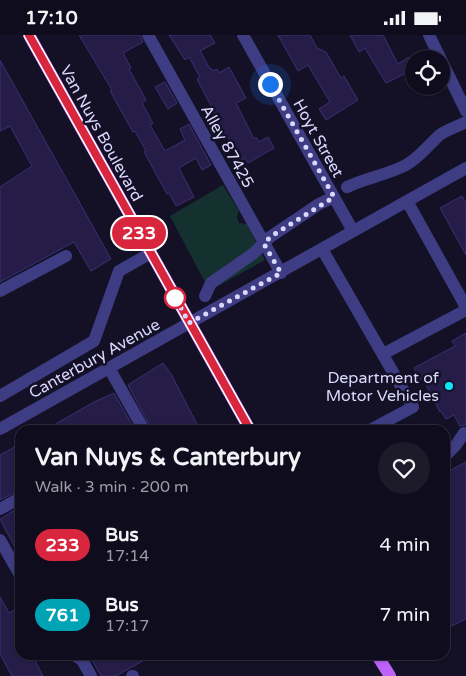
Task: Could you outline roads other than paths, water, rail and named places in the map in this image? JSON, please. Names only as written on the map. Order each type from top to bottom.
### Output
[{"type":"main road","name":"Van Nuys Boulevard","points":[[29,35],[247,425]]},
{"type":"main road","points":[[380,660],[390,676]]},
{"type":"street","name":"Alley 87425","points":[[148,35],[281,273]]},
{"type":"street","name":"Hoyt Street","points":[[243,35],[353,231]]},
{"type":"street","points":[[429,35],[466,111]]},
{"type":"street","points":[[347,187],[367,179],[388,174],[408,164],[424,153],[440,135],[466,122]]},
{"type":"street","name":"Canterbury Avenue","points":[[0,429],[466,168]]},
{"type":"street","points":[[205,296],[211,283],[264,244],[270,237],[334,197]]},
{"type":"street","points":[[383,354],[466,308],[407,201]]},
{"type":"street","points":[[322,249],[413,407],[379,425]]},
{"type":"street","points":[[0,396],[94,341],[119,271],[151,253]]},
{"type":"street","points":[[0,291],[66,256]]},
{"type":"street","points":[[109,368],[141,425]]},
{"type":"street","points":[[450,451],[464,433]]},
{"type":"street","points":[[0,509],[15,501]]},
{"type":"street","points":[[0,540],[15,566]]},
{"type":"street","points":[[82,660],[91,676]]},
{"type":"place","name":"Department of Motor Vehicles","points":[[449,386]]}]
